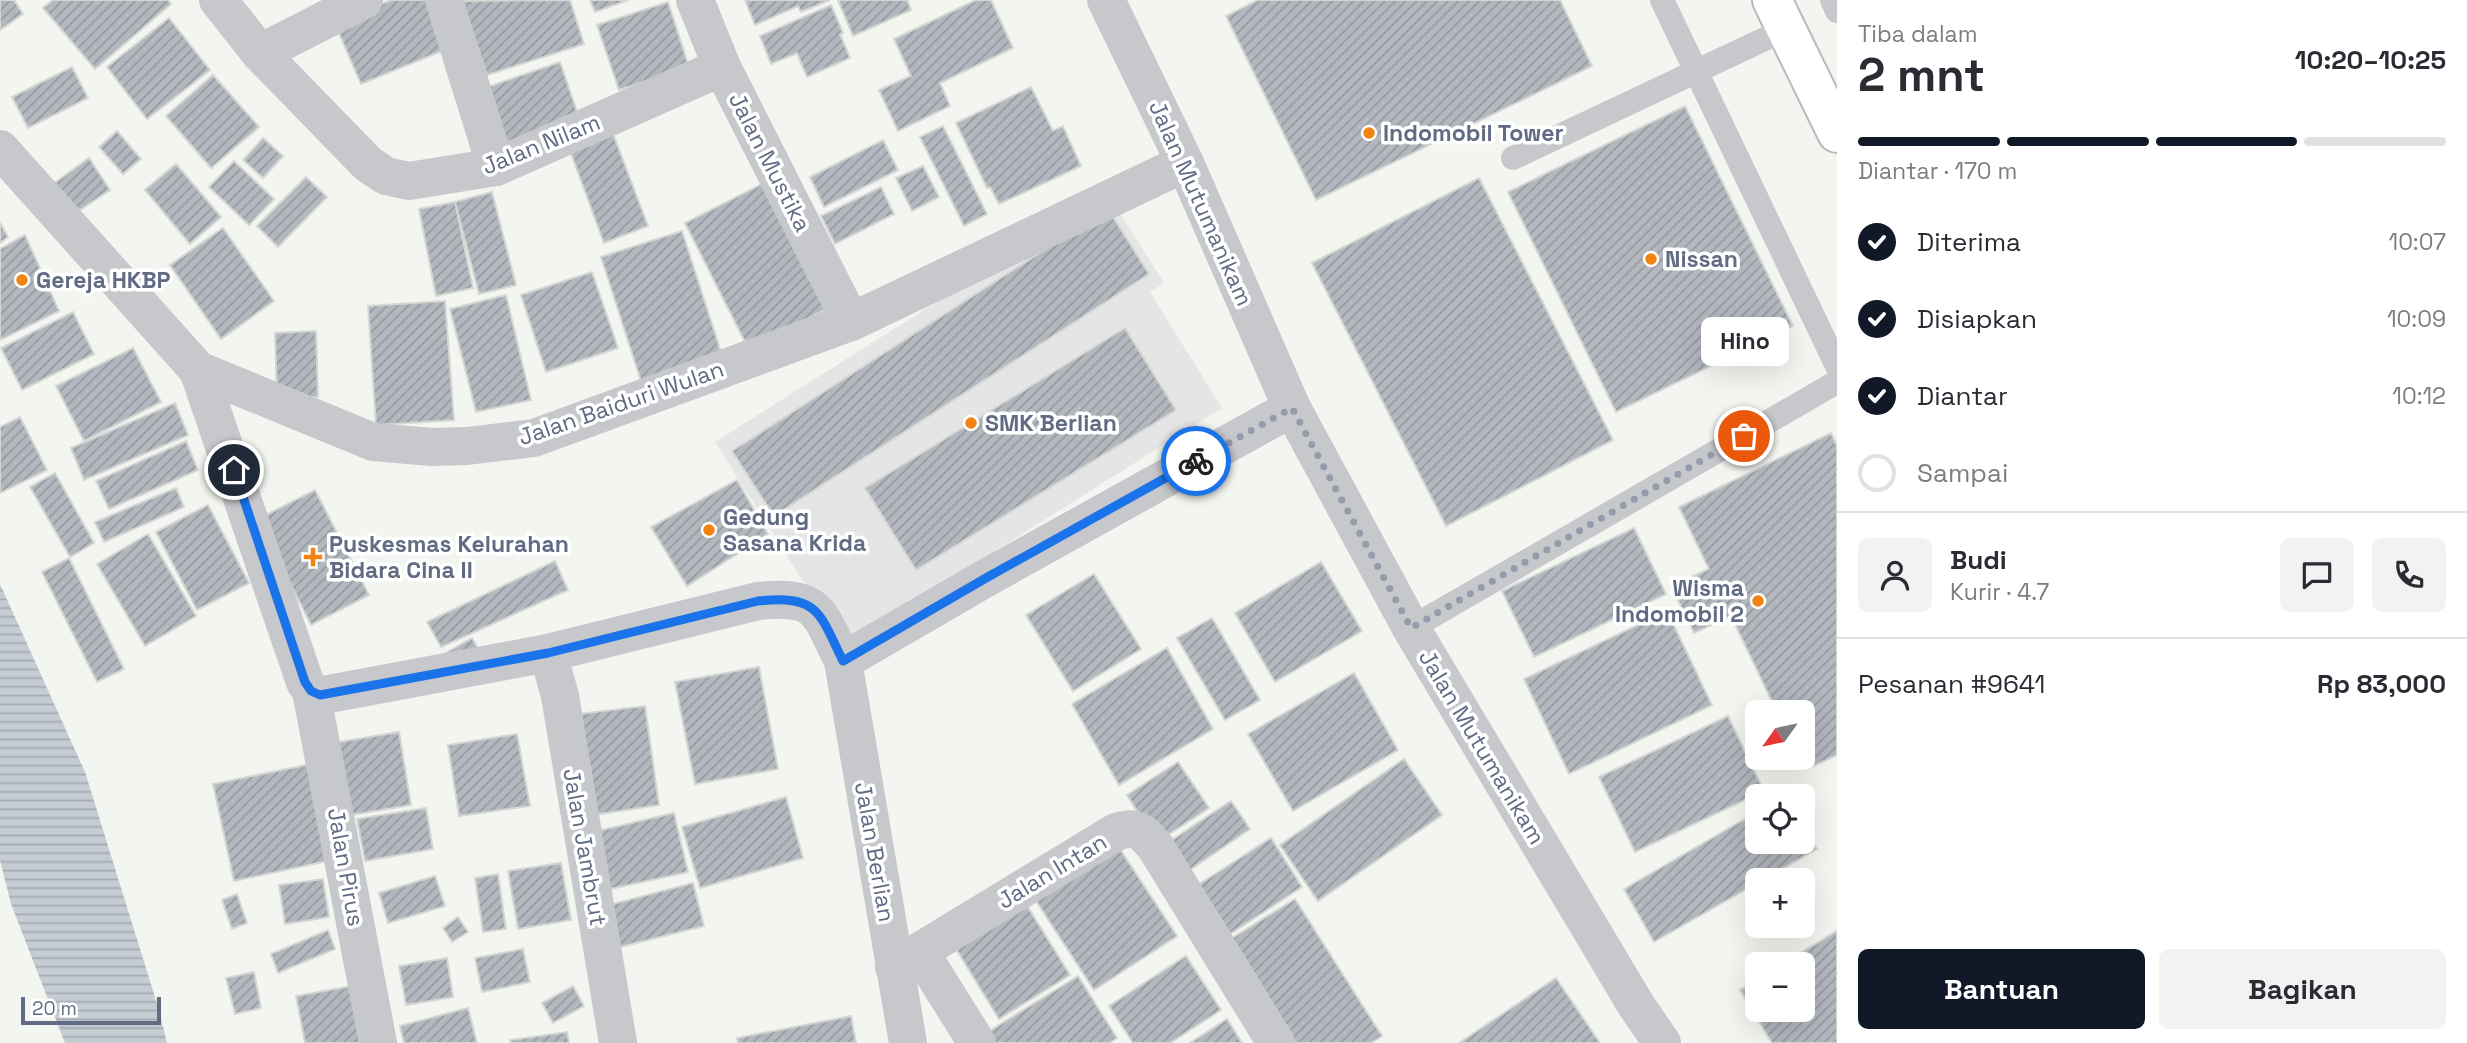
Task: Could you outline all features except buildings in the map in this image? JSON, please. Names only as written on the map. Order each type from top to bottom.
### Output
[{"type":"highway","points":[[1779,15],[1837,133]]},
{"type":"street","name":"Jalan Nilam","points":[[218,0],[260,54],[368,164],[386,176],[410,181],[496,167],[722,67]]},
{"type":"street","points":[[260,54],[364,0]]},
{"type":"street","points":[[444,0],[496,167]]},
{"type":"street","name":"Jalan Mustika","points":[[695,0],[722,67],[851,322]]},
{"type":"street","name":"Jalan Mutumanikam","points":[[1106,0],[1185,163],[1292,408],[1411,628],[1636,1005],[1662,1043]]},
{"type":"street","name":"Jalan Baiduri Wulan","points":[[0,149],[198,370],[373,442],[432,447],[534,438],[851,322],[1185,163]]},
{"type":"street","name":"Jalan Pirus","points":[[198,370],[305,682],[311,691],[378,1043]]},
{"type":"street","points":[[843,661],[998,571],[1292,408]]},
{"type":"street","name":"Jalan Berlian","points":[[311,691],[320,695],[329,694],[548,653],[758,601],[802,601],[818,612],[843,661],[907,959],[908,1043]]},
{"type":"street","name":"Jalan Jambrut","points":[[548,653],[560,696],[618,1043]]},
{"type":"street","name":"Jalan Intan","points":[[907,959],[1116,832],[1129,828],[1141,831],[1155,846],[1276,1043]]},
{"type":"street","points":[[907,959],[978,1043]]},
{"type":"lane","points":[[1662,0],[1837,366]]},
{"type":"lane","points":[[1832,0],[1837,11]]},
{"type":"lane","points":[[1513,158],[1695,71],[1779,15]]},
{"type":"lane","points":[[1411,628],[1837,382]]},
{"type":"shaded area","name":"SMK Berlian","points":[[1108,194],[1164,283],[1150,292],[1222,408],[844,646],[715,442]]},
{"type":"shaded area","points":[[0,584],[85,772],[167,1043],[65,1043],[11,904],[0,860]]},
{"type":"way so far","points":[[1196,461],[1292,408],[1411,628],[1744,436]]},
{"type":"place","name":"Indomobil Tower","points":[[1369,133]]},
{"type":"place","name":"Nissan","points":[[1651,259]]},
{"type":"place","name":"Gereja HKBP","points":[[22,280]]},
{"type":"place","name":"SMK Berlian","points":[[971,423]]},
{"type":"place","name":"Hino","points":[[1744,436]]},
{"type":"place","name":"Gedung Sasana Krida","points":[[709,530]]},
{"type":"place","name":"Puskesmas Kelurahan Bidara Cina II","points":[[313,557]]},
{"type":"place","name":"Wisma Indomobil 2","points":[[1758,601]]},
{"type":"route","points":[[234,470],[305,682],[311,691],[320,695],[548,653],[758,601],[781,599],[802,601],[818,612],[843,661],[1196,461]]}]
